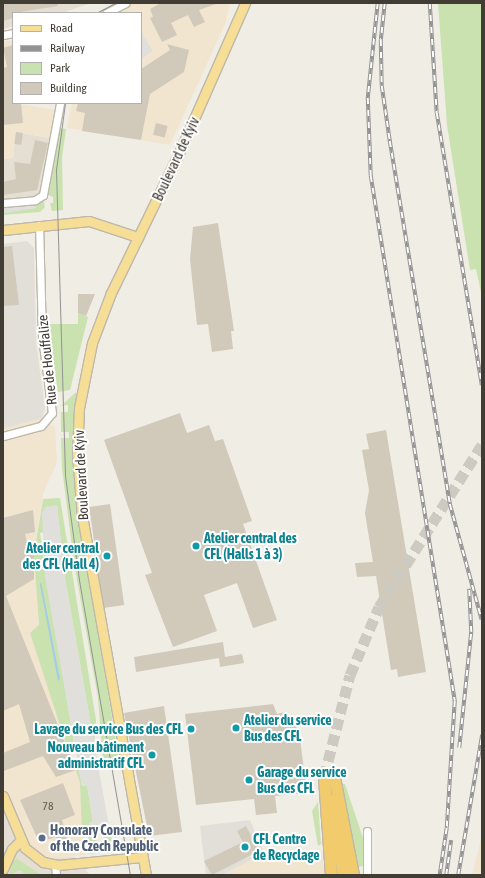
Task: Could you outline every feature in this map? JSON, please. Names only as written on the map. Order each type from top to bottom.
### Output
[{"type":"highway","points":[[331,875],[329,777],[350,874]]},
{"type":"main road","name":"Boulevard de Kyiv","points":[[146,875],[91,583],[77,454],[81,392],[92,343],[138,237],[245,3]]},
{"type":"main road","points":[[3,230],[39,225],[99,223],[138,237]]},
{"type":"main road","points":[[3,796],[21,840],[36,859],[55,865],[142,857]]},
{"type":"main road","points":[[3,869],[12,849],[21,840]]},
{"type":"street","points":[[108,12],[126,3]]},
{"type":"street","points":[[3,203],[35,200],[43,195],[60,104]]},
{"type":"street","name":"Rue de Houffalize","points":[[3,436],[41,426],[52,413],[42,337],[39,225]]},
{"type":"street","points":[[350,874],[367,873],[367,831]]},
{"type":"street","points":[[55,865],[56,875]]},
{"type":"shaded area","points":[[3,3],[91,3],[65,12],[12,12],[12,26],[3,29]]},
{"type":"shaded area","points":[[125,3],[230,3],[226,22],[170,145],[67,128],[72,104],[142,104],[142,12],[107,12]]},
{"type":"shaded area","points":[[142,34],[153,51],[142,58]]},
{"type":"shaded area","points":[[12,40],[12,104],[55,110],[49,138],[16,132],[13,158],[3,159],[3,42]]},
{"type":"shaded area","points":[[16,132],[49,138],[40,192],[36,196],[3,200],[3,159],[13,158]]},
{"type":"shaded area","points":[[35,202],[36,208],[4,213],[3,207]]},
{"type":"shaded area","points":[[27,241],[34,248],[36,341],[45,409],[42,418],[6,428],[3,427],[3,244]]},
{"type":"shaded area","points":[[42,418],[55,428],[57,462],[43,494],[34,555],[39,625],[66,745],[80,783],[83,837],[88,836],[90,854],[53,859],[36,859],[30,854],[3,796],[3,427]]},
{"type":"shaded area","points":[[57,505],[65,579],[110,832],[92,836],[89,823],[93,821],[87,785],[82,786],[45,577],[42,513],[45,507]]},
{"type":"shaded area","points":[[3,796],[36,859],[75,857],[90,875],[3,875]]},
{"type":"shaded area","name":"CFL Centre de Recyclage","points":[[250,820],[264,853],[222,875],[206,875],[200,826]]},
{"type":"shaded area","points":[[482,832],[482,875],[472,875],[481,839]]},
{"type":"shaded area","points":[[265,851],[322,852],[325,875],[222,875]]},
{"type":"green space","points":[[438,3],[482,3],[482,297],[476,269],[470,270],[447,125]]},
{"type":"green space","points":[[58,128],[66,129],[62,157],[63,210],[52,211],[50,203],[53,203],[53,197],[46,194]]},
{"type":"green space","points":[[43,198],[45,207],[40,212],[3,215],[3,212],[35,208],[35,202]]},
{"type":"green space","points":[[78,313],[88,317],[70,390],[58,392],[48,324],[78,324]]},
{"type":"green space","points":[[76,392],[77,506],[119,759],[103,761],[98,698],[74,563],[62,468],[61,438],[69,438],[69,432],[61,432],[61,412],[68,412],[68,405],[61,406]]},
{"type":"green space","points":[[60,498],[96,720],[94,743],[65,579],[57,506],[42,513],[45,532],[40,533],[75,750],[69,753],[30,633],[39,625],[34,555],[43,499]]},
{"type":"green space","points":[[78,763],[82,786],[87,785],[93,822],[92,835],[97,834],[96,853],[90,854],[88,836],[82,837],[80,783],[74,765]]},
{"type":"green space","points":[[342,784],[345,784],[363,838],[363,866],[358,867]]},
{"type":"green space","points":[[318,802],[321,844],[318,846],[312,811]]},
{"type":"green space","points":[[110,832],[114,851],[103,852],[104,833]]},
{"type":"green space","points":[[18,858],[41,875],[26,875],[20,870],[10,875],[12,862]]},
{"type":"water","points":[[41,582],[60,679],[58,681],[40,585]]},
{"type":"building","points":[[3,3],[57,3],[58,6],[12,12],[12,18],[3,21]]},
{"type":"building","points":[[161,3],[216,4],[199,10],[205,22],[194,27],[188,15],[171,23],[177,35],[162,42],[150,18],[153,17],[150,9]]},
{"type":"building","points":[[167,44],[189,50],[184,72],[150,94],[141,140],[82,131],[85,113],[76,111],[78,104],[142,104],[142,68],[170,50]]},
{"type":"building","points":[[12,45],[12,104],[21,104],[23,123],[3,125],[3,68],[7,67],[3,48]]},
{"type":"building","points":[[156,123],[168,126],[165,138],[153,135]]},
{"type":"building","points":[[16,132],[23,133],[21,145],[14,144]]},
{"type":"building","points":[[35,140],[48,143],[37,190],[3,195],[3,182],[16,179],[14,162],[30,164]]},
{"type":"building","points":[[218,223],[234,331],[231,331],[233,349],[212,352],[208,324],[197,325],[190,259],[193,227]]},
{"type":"building","points":[[12,246],[19,305],[3,306],[3,247]]},
{"type":"building","points":[[78,294],[95,294],[86,316],[78,313]]},
{"type":"building","name":"Atelier central des CFL (Halls 1 à 3)","points":[[180,413],[187,433],[209,425],[215,441],[223,439],[252,521],[243,524],[277,620],[253,628],[237,583],[204,595],[217,631],[173,647],[145,575],[152,573],[104,440]]},
{"type":"building","points":[[386,430],[426,672],[398,677],[397,669],[391,670],[376,576],[357,577],[355,563],[373,562],[365,513],[369,490],[362,450],[369,449],[366,434]]},
{"type":"building","name":"Atelier central des CFL (Hall 4)","points":[[110,504],[124,605],[103,608],[89,507]]},
{"type":"building","points":[[33,510],[35,532],[25,534],[29,550],[34,547],[34,579],[6,596],[76,770],[56,777],[43,756],[4,771],[3,768],[3,753],[30,742],[19,704],[3,711],[3,518]]},
{"type":"building","points":[[223,642],[225,657],[242,654],[244,663],[220,667],[219,658],[136,672],[134,657]]},
{"type":"building","name":"Garage du service Bus des CFL","points":[[273,704],[277,714],[285,712],[299,731],[307,793],[275,796],[277,813],[256,815],[254,799],[196,805],[185,714]]},
{"type":"building","name":"Nouveau bâtiment administratif CFL","points":[[164,706],[182,832],[149,836],[124,713]]},
{"type":"building","points":[[63,783],[75,815],[62,820],[68,839],[58,843],[56,837],[39,842],[20,800]]},
{"type":"building","name":"CFL Centre de Recyclage","points":[[246,826],[259,851],[212,875],[204,861],[243,842],[237,831]]},
{"type":"tunnel","points":[[324,777],[350,675],[379,607],[482,445]]},
{"type":"tram line","points":[[98,12],[115,3]]},
{"type":"tram line","points":[[65,104],[56,170],[65,476],[79,580],[130,875]]},
{"type":"railway","points":[[378,3],[368,98],[371,176],[455,701],[447,828],[440,875]]},
{"type":"railway","points":[[385,3],[381,40],[382,86],[390,141],[450,504],[482,620]]},
{"type":"railway","points":[[430,3],[437,113],[482,385]]},
{"type":"railway","points":[[459,748],[471,632],[469,589]]},
{"type":"railway","points":[[458,875],[482,735]]},
{"type":"railway","points":[[446,875],[451,840]]},
{"type":"place","name":"Atelier central des CFL (Halls 1 à 3)","points":[[196,546]]},
{"type":"place","name":"Atelier central des CFL (Hall 4)","points":[[107,556]]},
{"type":"place","name":"Atelier du service Bus des CFL","points":[[236,728]]},
{"type":"place","name":"Lavage du service Bus des CFL","points":[[191,729]]},
{"type":"place","name":"Nouveau bâtiment administratif CFL","points":[[152,755]]},
{"type":"place","name":"Garage du service Bus des CFL","points":[[249,780]]},
{"type":"place","name":"Honorary Consulate of the Czech Republic","points":[[42,838]]},
{"type":"place","name":"CFL Centre de Recyclage","points":[[245,847]]}]
